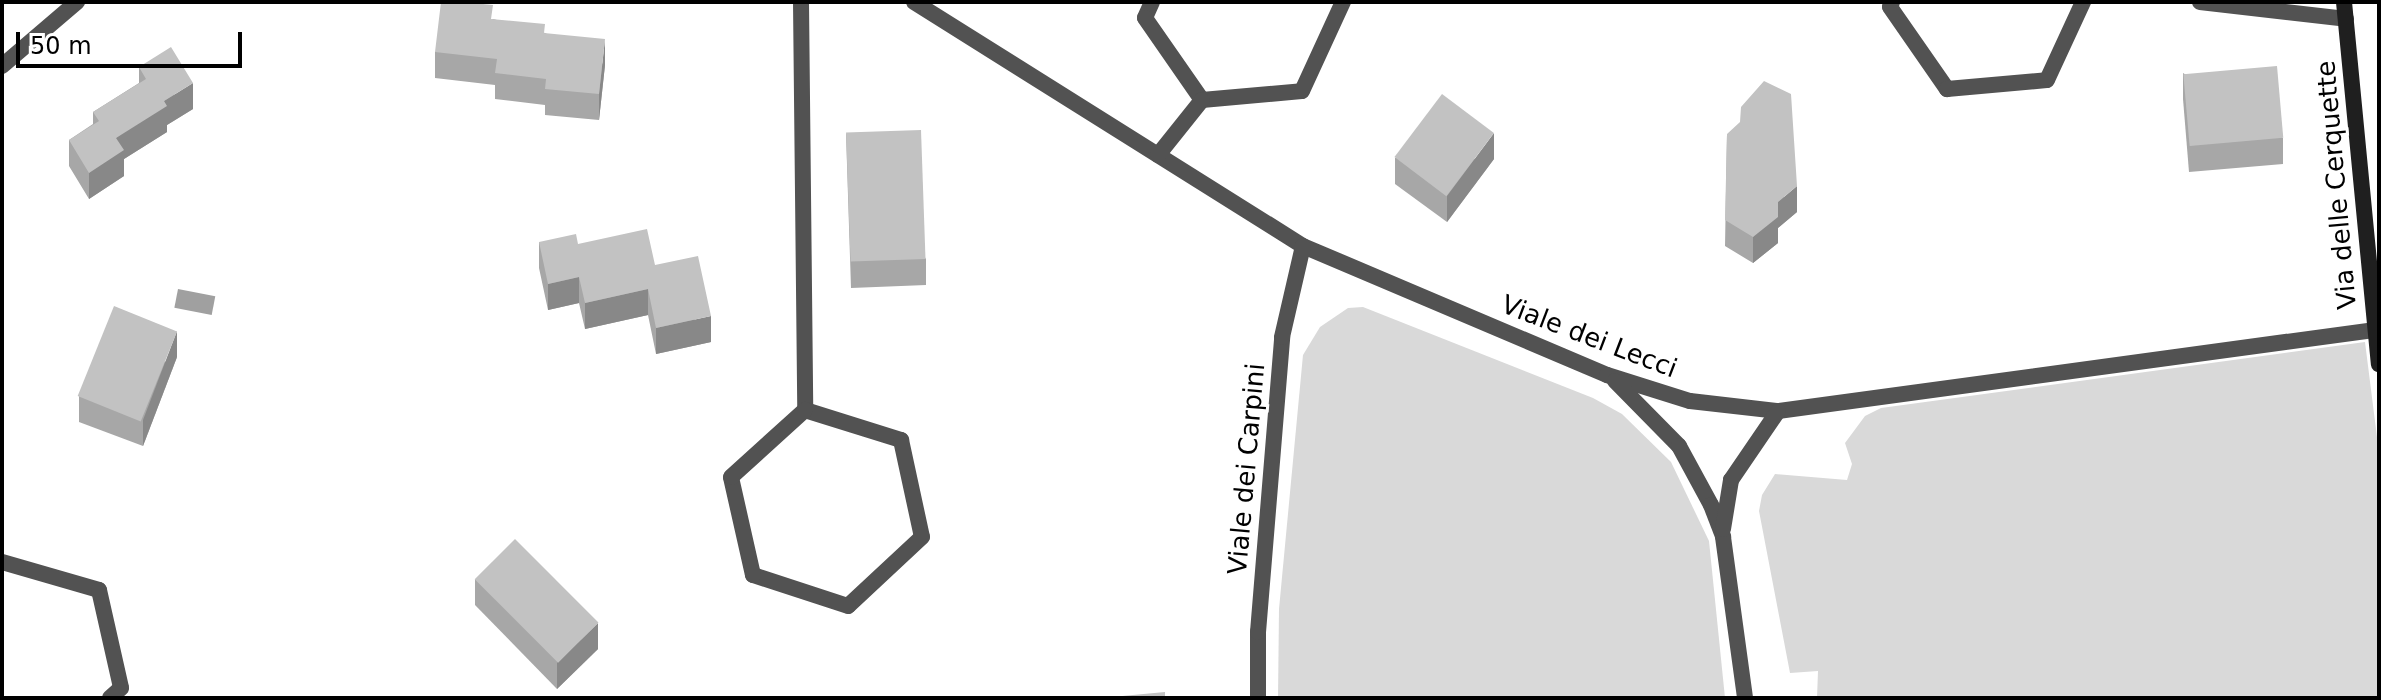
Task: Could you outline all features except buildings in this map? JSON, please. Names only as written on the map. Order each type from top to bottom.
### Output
[{"type":"street","points":[[2,66],[77,2]]},
{"type":"street","points":[[801,2],[805,410],[731,477],[753,575],[848,606],[922,537],[901,440],[805,410]]},
{"type":"street","name":"Viale dei Lecci","points":[[914,2],[1303,246],[1607,375],[1690,401],[1778,411],[2374,330]]},
{"type":"street","points":[[1152,2],[1145,18],[1202,100]]},
{"type":"street","points":[[1158,155],[1202,100],[1302,91],[1343,2]]},
{"type":"street","points":[[1892,2],[1890,7],[1947,89],[2047,80],[2083,2]]},
{"type":"street","points":[[2200,2],[2345,11]]},
{"type":"street","name":"Via delle Cerquette","points":[[2345,11],[2379,364]]},
{"type":"street","name":"Viale dei Carpini","points":[[1258,698],[1258,632],[1279,366],[1303,246]]},
{"type":"street","points":[[1607,375],[1679,446],[1723,537]]},
{"type":"street","points":[[1745,698],[1723,537],[1731,480],[1778,411]]},
{"type":"street","points":[[2,559],[99,590],[121,688],[110,698]]},
{"type":"shaded area","points":[[178,289],[215,296],[212,315],[174,308]]},
{"type":"shaded area","points":[[1363,307],[1593,398],[1622,414],[1671,462],[1709,541],[1725,698],[1278,698],[1279,609],[1303,355],[1320,327],[1348,308]]},
{"type":"shaded area","points":[[2365,342],[2379,453],[2379,698],[1817,698],[1818,671],[1790,673],[1759,511],[1762,495],[1775,474],[1847,480],[1852,464],[1845,443],[1865,416],[1881,408]]}]
